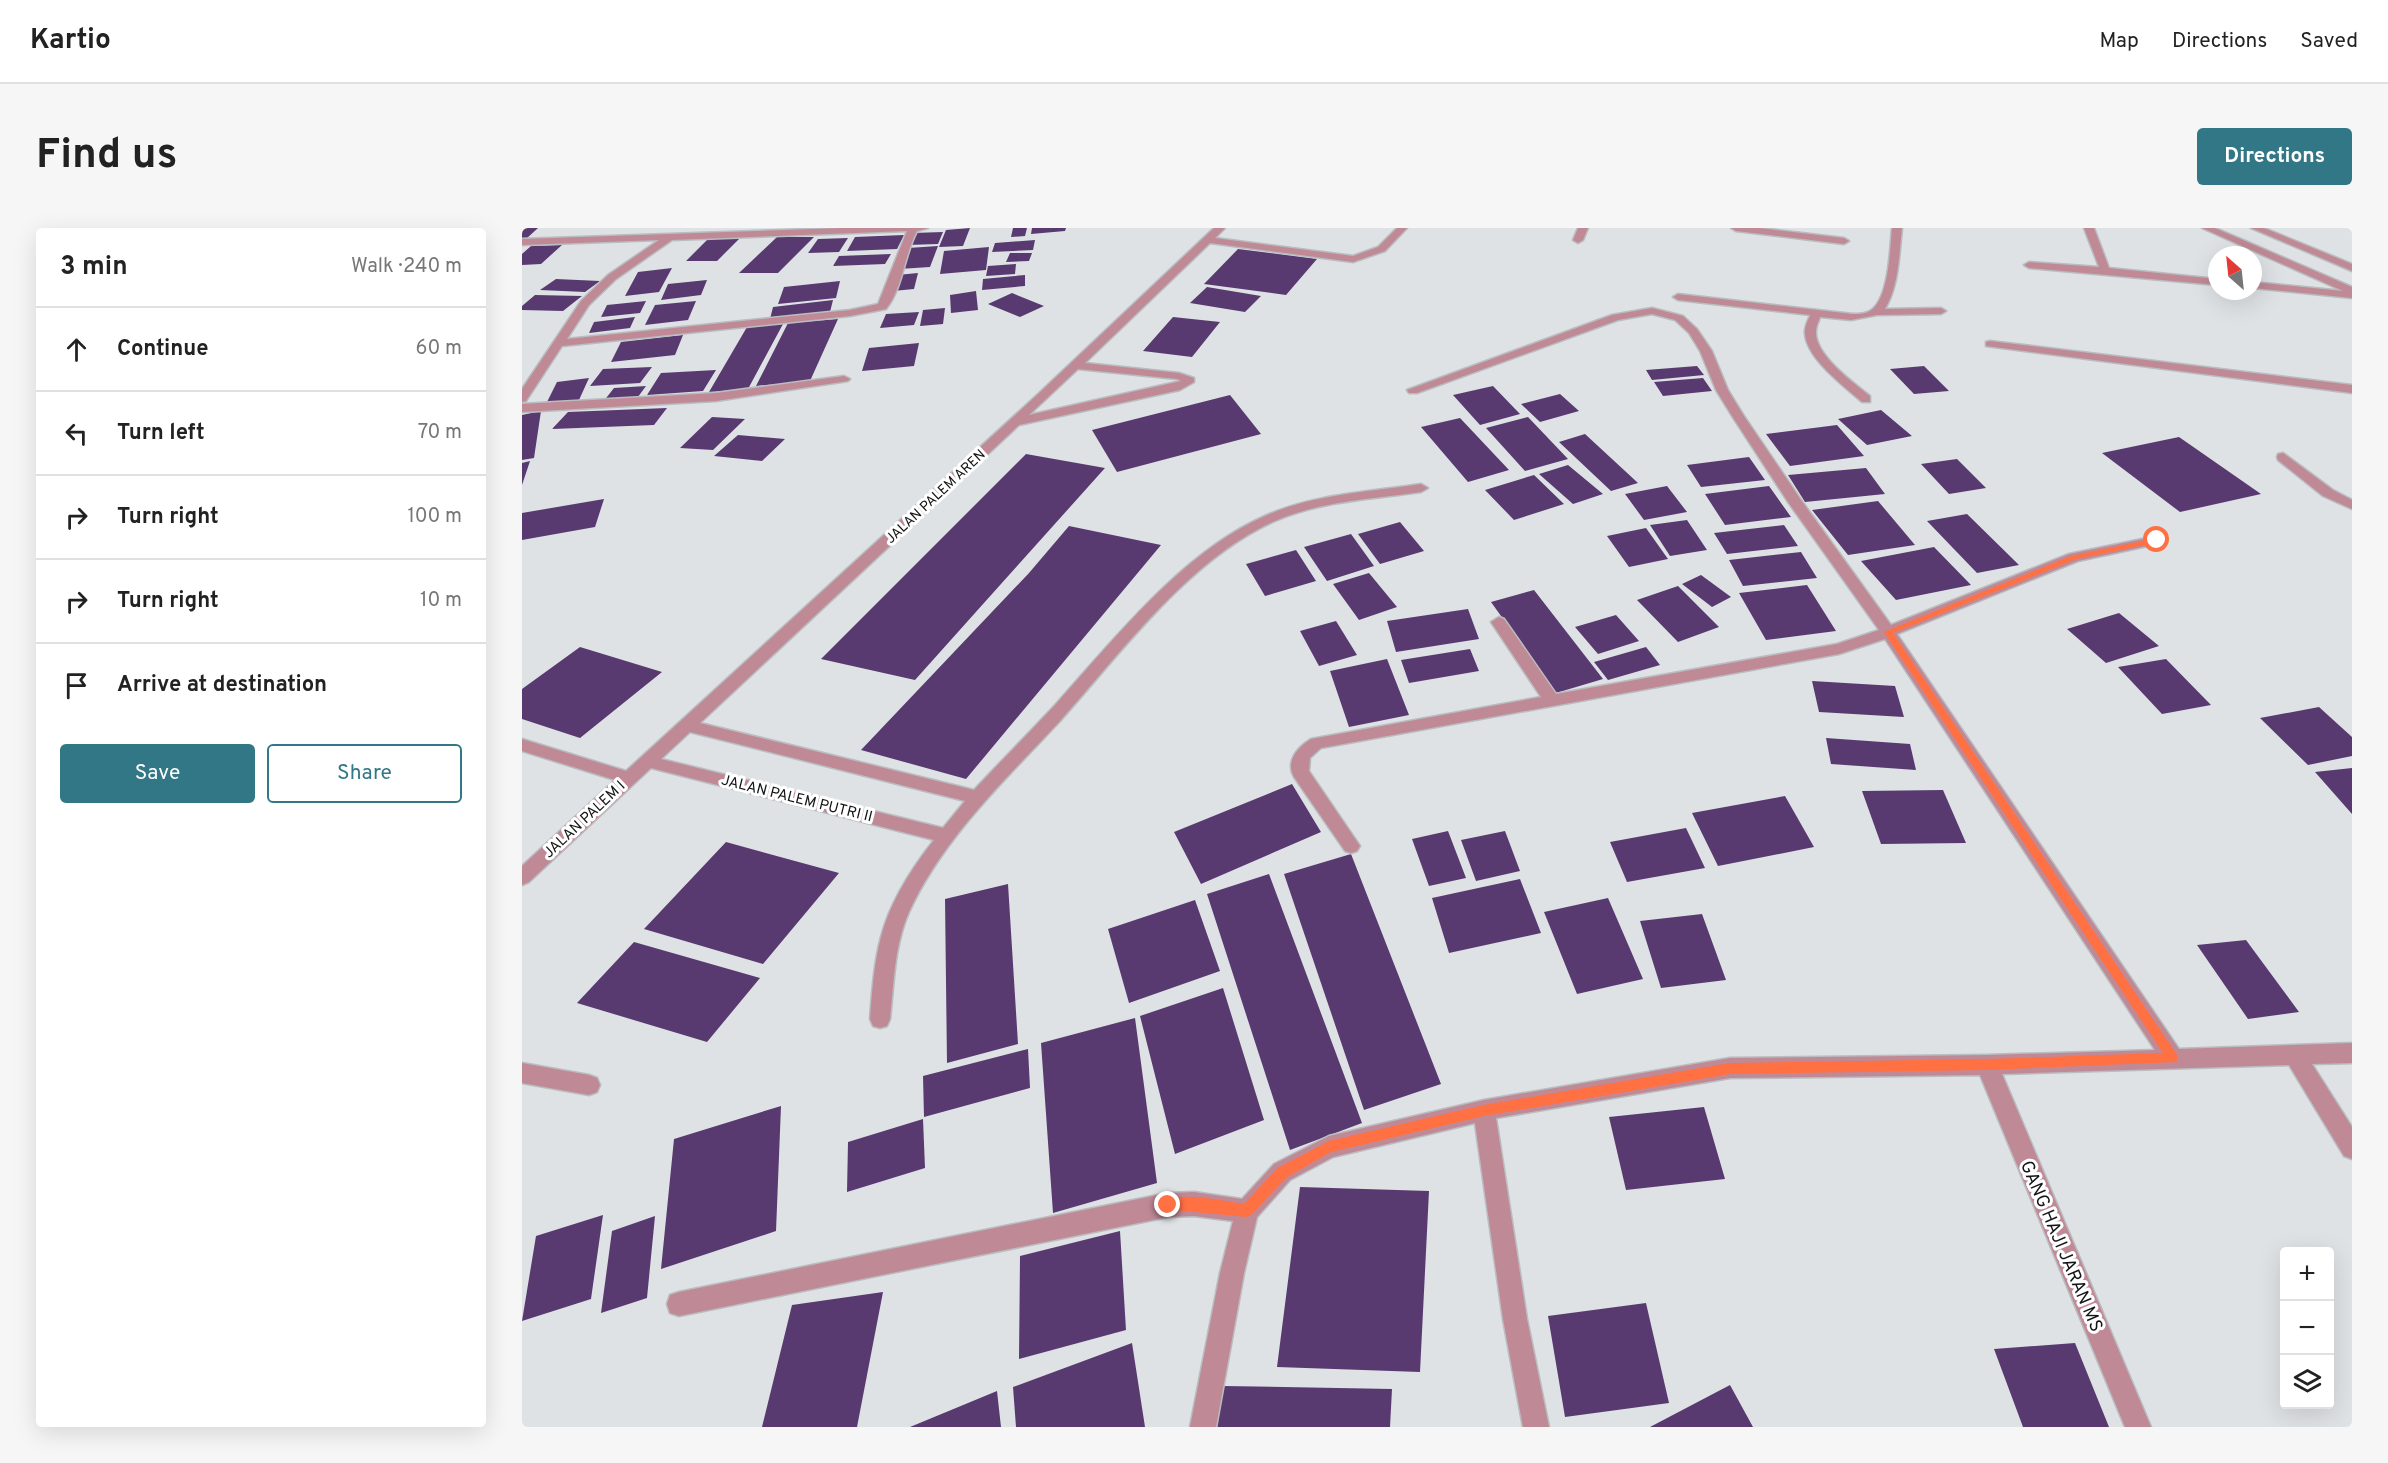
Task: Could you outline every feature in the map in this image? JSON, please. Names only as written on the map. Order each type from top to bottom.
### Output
[{"type":"street","points":[[525,242],[548,228]]},
{"type":"street","points":[[525,242],[673,232],[924,228]]},
{"type":"street","name":"JALAN PALEM AREN","points":[[646,761],[1014,423],[1221,228]]},
{"type":"street","points":[[1207,240],[1353,259],[1373,255],[1386,248],[1402,228]]},
{"type":"street","points":[[1578,240],[1583,228]]},
{"type":"street","points":[[1736,228],[1844,241]]},
{"type":"street","points":[[1874,312],[1879,309],[1888,294],[1897,228]]},
{"type":"street","points":[[2089,228],[2106,271]]},
{"type":"street","points":[[2207,228],[2335,281],[2352,291]]},
{"type":"street","points":[[2256,228],[2352,268]]},
{"type":"street","points":[[559,343],[850,313],[882,307],[887,301],[905,244],[913,229]]},
{"type":"street","points":[[522,398],[585,303],[600,288],[673,232]]},
{"type":"street","points":[[2029,266],[2208,281]]},
{"type":"street","points":[[2262,286],[2352,295]]},
{"type":"street","points":[[1678,297],[1859,316],[1874,312],[1941,310]]},
{"type":"street","points":[[1413,390],[1616,317],[1652,312],[1679,318],[1693,331],[1706,351],[1722,390],[1795,502],[1888,632],[2173,1058]]},
{"type":"street","points":[[1816,313],[1810,332],[1815,348],[1824,360],[1866,399]]},
{"type":"street","points":[[1990,344],[2352,389]]},
{"type":"street","points":[[1014,423],[1180,386],[1190,380],[1179,376],[1076,365]]},
{"type":"street","points":[[522,408],[716,398],[844,379]]},
{"type":"street","points":[[2283,457],[2328,493],[2352,505]]},
{"type":"street","points":[[880,1019],[887,945],[900,911],[924,865],[979,798],[1145,616],[1206,559],[1251,528],[1292,510],[1421,488]]},
{"type":"street","points":[[1351,846],[1300,772],[1299,763],[1307,749],[1328,740],[1819,654],[1888,632],[2074,557],[2157,540]]},
{"type":"street","points":[[1499,622],[1552,701]]},
{"type":"street","points":[[686,725],[979,798]]},
{"type":"street","points":[[522,745],[628,778]]},
{"type":"street","name":"JALAN PALEM I","points":[[522,877],[646,761]]},
{"type":"street","name":"JALAN PALEM PUTRI II","points":[[646,761],[947,836]]},
{"type":"street","points":[[1203,1427],[1232,1273],[1247,1211],[1282,1172],[1329,1147],[1484,1110],[1730,1068],[1987,1065],[2352,1053]]},
{"type":"street","points":[[2295,1055],[2352,1148]]},
{"type":"street","name":"GANG HAJI JARAN MS","points":[[1987,1065],[2138,1427]]},
{"type":"street","points":[[522,1073],[589,1085]]},
{"type":"street","points":[[1484,1110],[1515,1319],[1536,1427]]},
{"type":"street","points":[[679,1304],[1168,1205],[1194,1204],[1247,1211]]},
{"type":"building","points":[[522,228],[538,228],[526,239],[522,239]]},
{"type":"building","points":[[970,228],[963,246],[939,247],[946,230]]},
{"type":"building","points":[[1013,228],[1027,228],[1025,236],[1011,237]]},
{"type":"building","points":[[1032,228],[1066,228],[1065,231],[1031,234]]},
{"type":"building","points":[[943,232],[938,244],[907,245],[913,233]]},
{"type":"building","points":[[904,235],[897,249],[847,251],[855,237]]},
{"type":"building","points":[[777,237],[814,237],[778,273],[739,273]]},
{"type":"building","points":[[848,238],[839,252],[808,253],[818,239]]},
{"type":"building","points":[[708,239],[739,239],[717,261],[686,261]]},
{"type":"building","points":[[1035,240],[1033,250],[992,252],[995,243]]},
{"type":"building","points":[[562,245],[541,264],[522,265],[522,254],[531,246]]},
{"type":"building","points":[[938,246],[930,267],[899,269],[908,248]]},
{"type":"building","points":[[989,247],[986,270],[940,274],[944,251]]},
{"type":"building","points":[[1238,249],[1317,259],[1286,295],[1204,284]]},
{"type":"building","points":[[1010,253],[1032,253],[1029,261],[1006,262]]},
{"type":"building","points":[[891,254],[885,264],[833,266],[839,256]]},
{"type":"building","points":[[1016,264],[1015,274],[986,276],[988,266]]},
{"type":"building","points":[[672,268],[659,292],[625,296],[638,272]]},
{"type":"building","points":[[918,273],[914,289],[893,291],[897,275]]},
{"type":"building","points":[[1025,275],[1025,286],[982,290],[983,279]]},
{"type":"building","points":[[556,279],[600,281],[585,292],[540,290]]},
{"type":"building","points":[[707,280],[701,295],[661,300],[668,284]]},
{"type":"building","points":[[840,281],[836,298],[778,304],[784,287]]},
{"type":"building","points":[[1207,287],[1261,296],[1245,312],[1190,303]]},
{"type":"building","points":[[976,291],[978,310],[951,313],[950,295]]},
{"type":"building","points":[[1012,293],[1044,306],[1020,317],[988,304]]},
{"type":"building","points":[[535,295],[582,296],[563,311],[522,310],[522,306]]},
{"type":"building","points":[[833,300],[830,312],[770,319],[773,307]]},
{"type":"building","points":[[646,301],[640,313],[601,317],[607,305]]},
{"type":"building","points":[[696,301],[688,320],[645,325],[655,305]]},
{"type":"building","points":[[945,308],[943,324],[920,326],[923,310]]},
{"type":"building","points":[[919,312],[914,325],[880,328],[886,314]]},
{"type":"building","points":[[635,317],[630,328],[589,333],[594,322]]},
{"type":"building","points":[[1173,317],[1220,322],[1192,357],[1143,351]]},
{"type":"building","points":[[838,319],[810,381],[756,386],[788,323]]},
{"type":"building","points":[[783,324],[748,389],[709,392],[747,327]]},
{"type":"building","points":[[683,335],[675,355],[611,362],[621,342]]},
{"type":"building","points":[[919,343],[914,366],[862,371],[869,348]]},
{"type":"building","points":[[1697,366],[1704,375],[1652,380],[1646,370]]},
{"type":"building","points":[[1924,366],[1949,391],[1914,394],[1890,369]]},
{"type":"building","points":[[652,367],[640,383],[590,386],[603,369]]},
{"type":"building","points":[[716,370],[703,391],[647,395],[661,373]]},
{"type":"building","points":[[589,378],[579,400],[546,404],[557,382]]},
{"type":"building","points":[[1703,378],[1712,391],[1663,396],[1654,382]]},
{"type":"building","points":[[646,386],[635,401],[603,402],[614,388]]},
{"type":"building","points":[[1493,386],[1520,414],[1480,425],[1453,395]]},
{"type":"building","points":[[1560,394],[1579,411],[1540,422],[1521,404]]},
{"type":"building","points":[[1230,395],[1261,434],[1117,472],[1092,430]]},
{"type":"building","points":[[667,408],[654,425],[552,429],[568,412]]},
{"type":"building","points":[[1881,410],[1912,436],[1867,445],[1838,419]]},
{"type":"building","points":[[541,411],[534,458],[522,460],[522,415]]},
{"type":"building","points":[[712,417],[745,419],[713,450],[680,448]]},
{"type":"building","points":[[1528,417],[1568,459],[1525,471],[1486,428]]},
{"type":"building","points":[[1460,418],[1509,470],[1468,482],[1421,427]]},
{"type":"building","points":[[1837,425],[1864,456],[1790,466],[1766,434]]},
{"type":"building","points":[[1585,434],[1638,483],[1611,491],[1559,442]]},
{"type":"building","points":[[738,435],[785,439],[762,461],[714,456]]},
{"type":"building","points":[[2179,437],[2261,494],[2180,512],[2102,453]]},
{"type":"building","points":[[1026,454],[1105,468],[915,680],[821,659]]},
{"type":"building","points":[[1749,457],[1765,480],[1701,487],[1687,465]]},
{"type":"building","points":[[1957,459],[1986,488],[1949,494],[1921,464]]},
{"type":"building","points":[[530,461],[522,485],[522,463]]},
{"type":"building","points":[[1568,465],[1603,494],[1573,504],[1539,474]]},
{"type":"building","points":[[1866,468],[1885,494],[1805,502],[1788,475]]},
{"type":"building","points":[[1534,475],[1564,504],[1514,520],[1485,490]]},
{"type":"building","points":[[1667,486],[1687,512],[1644,520],[1625,494]]},
{"type":"building","points":[[1769,486],[1791,517],[1725,525],[1705,494]]},
{"type":"building","points":[[604,499],[595,527],[522,540],[522,513]]},
{"type":"building","points":[[1878,501],[1915,545],[1848,555],[1812,510]]},
{"type":"building","points":[[1967,514],[2019,565],[1977,573],[1927,521]]},
{"type":"building","points":[[1687,520],[1707,550],[1670,556],[1650,525]]},
{"type":"building","points":[[1400,522],[1424,551],[1380,564],[1358,534]]},
{"type":"building","points":[[1784,525],[1798,546],[1727,554],[1714,533]]},
{"type":"building","points":[[1069,526],[1161,545],[966,779],[861,750],[1029,573]]},
{"type":"building","points":[[1646,528],[1668,559],[1629,567],[1607,536]]},
{"type":"building","points":[[1351,534],[1374,566],[1327,581],[1304,547]]},
{"type":"building","points":[[1934,547],[1971,585],[1896,600],[1861,561]]},
{"type":"building","points":[[1296,550],[1316,581],[1265,596],[1246,564]]},
{"type":"building","points":[[1801,552],[1817,578],[1743,586],[1729,560]]},
{"type":"building","points":[[1369,573],[1397,607],[1359,620],[1333,584]]},
{"type":"building","points":[[1701,575],[1731,597],[1712,607],[1682,584]]},
{"type":"building","points":[[1807,585],[1836,631],[1766,640],[1739,593]]},
{"type":"building","points":[[1678,586],[1719,627],[1678,642],[1637,600]]},
{"type":"building","points":[[1534,590],[1603,679],[1556,693],[1491,602]]},
{"type":"building","points":[[1468,609],[1479,639],[1396,652],[1387,621]]},
{"type":"building","points":[[2119,613],[2159,646],[2106,663],[2067,629]]},
{"type":"building","points":[[1616,615],[1639,641],[1598,654],[1575,627]]},
{"type":"building","points":[[1336,621],[1357,655],[1319,666],[1300,631]]},
{"type":"building","points":[[580,647],[662,672],[580,738],[522,719],[522,689]]},
{"type":"building","points":[[1646,647],[1660,665],[1608,680],[1594,662]]},
{"type":"building","points":[[1470,649],[1479,671],[1409,683],[1401,660]]},
{"type":"building","points":[[1387,659],[1409,715],[1349,727],[1330,671]]},
{"type":"building","points":[[2166,659],[2211,705],[2162,714],[2118,667]]},
{"type":"building","points":[[1812,681],[1895,686],[1904,717],[1819,712]]},
{"type":"building","points":[[2319,707],[2352,737],[2352,756],[2308,765],[2260,718]]},
{"type":"building","points":[[1826,738],[1910,744],[1916,770],[1831,764]]},
{"type":"building","points":[[2352,768],[2352,814],[2315,772]]},
{"type":"building","points":[[1292,784],[1321,832],[1201,884],[1174,832]]},
{"type":"building","points":[[1943,790],[1966,843],[1881,844],[1862,791]]},
{"type":"building","points":[[1785,796],[1814,847],[1718,866],[1692,813]]},
{"type":"building","points":[[1686,828],[1705,868],[1627,882],[1610,842]]},
{"type":"building","points":[[1448,831],[1466,878],[1429,886],[1412,839]]},
{"type":"building","points":[[1505,831],[1520,871],[1476,881],[1461,840]]},
{"type":"building","points":[[726,842],[839,873],[763,964],[644,929]]},
{"type":"building","points":[[1351,854],[1441,1084],[1364,1110],[1284,874]]},
{"type":"building","points":[[1269,874],[1362,1123],[1290,1150],[1207,894]]},
{"type":"building","points":[[1520,879],[1541,933],[1449,953],[1432,898]]},
{"type":"building","points":[[1008,884],[1018,1044],[947,1063],[945,899]]},
{"type":"building","points":[[1608,898],[1643,979],[1577,994],[1544,912]]},
{"type":"building","points":[[1195,900],[1220,971],[1129,1003],[1108,929]]},
{"type":"building","points":[[1702,914],[1726,980],[1661,988],[1640,921]]},
{"type":"building","points":[[2246,940],[2299,1012],[2248,1019],[2197,945]]},
{"type":"building","points":[[634,942],[760,978],[707,1042],[577,1003]]},
{"type":"building","points":[[1223,988],[1264,1120],[1175,1154],[1140,1016]]},
{"type":"building","points":[[1135,1018],[1157,1183],[1053,1213],[1041,1043]]},
{"type":"building","points":[[1028,1049],[1030,1088],[924,1117],[923,1076]]},
{"type":"building","points":[[781,1106],[776,1231],[661,1269],[674,1139]]},
{"type":"building","points":[[1704,1107],[1725,1179],[1626,1190],[1609,1117]]},
{"type":"building","points":[[923,1119],[925,1168],[847,1192],[848,1142]]},
{"type":"building","points":[[1300,1187],[1429,1191],[1420,1372],[1277,1367]]},
{"type":"building","points":[[603,1215],[591,1299],[522,1321],[536,1236]]},
{"type":"building","points":[[655,1216],[647,1298],[601,1313],[612,1231]]},
{"type":"building","points":[[1120,1231],[1126,1330],[1019,1359],[1020,1256]]},
{"type":"building","points":[[883,1292],[857,1427],[762,1427],[792,1305]]},
{"type":"building","points":[[1646,1303],[1669,1403],[1565,1417],[1548,1316]]},
{"type":"building","points":[[1132,1343],[1145,1427],[1016,1427],[1013,1387]]},
{"type":"building","points":[[2075,1343],[2109,1427],[2023,1427],[1994,1349]]},
{"type":"building","points":[[1730,1385],[1753,1427],[1650,1427]]},
{"type":"building","points":[[1223,1386],[1392,1389],[1390,1427],[1217,1427]]},
{"type":"building","points":[[997,1391],[1001,1427],[910,1427]]},
{"type":"route","points":[[1168,1205],[1194,1204],[1247,1211],[1282,1172],[1329,1147],[1484,1110],[1730,1068],[1987,1065],[2173,1058],[1888,632],[2074,557],[2157,540]]}]
